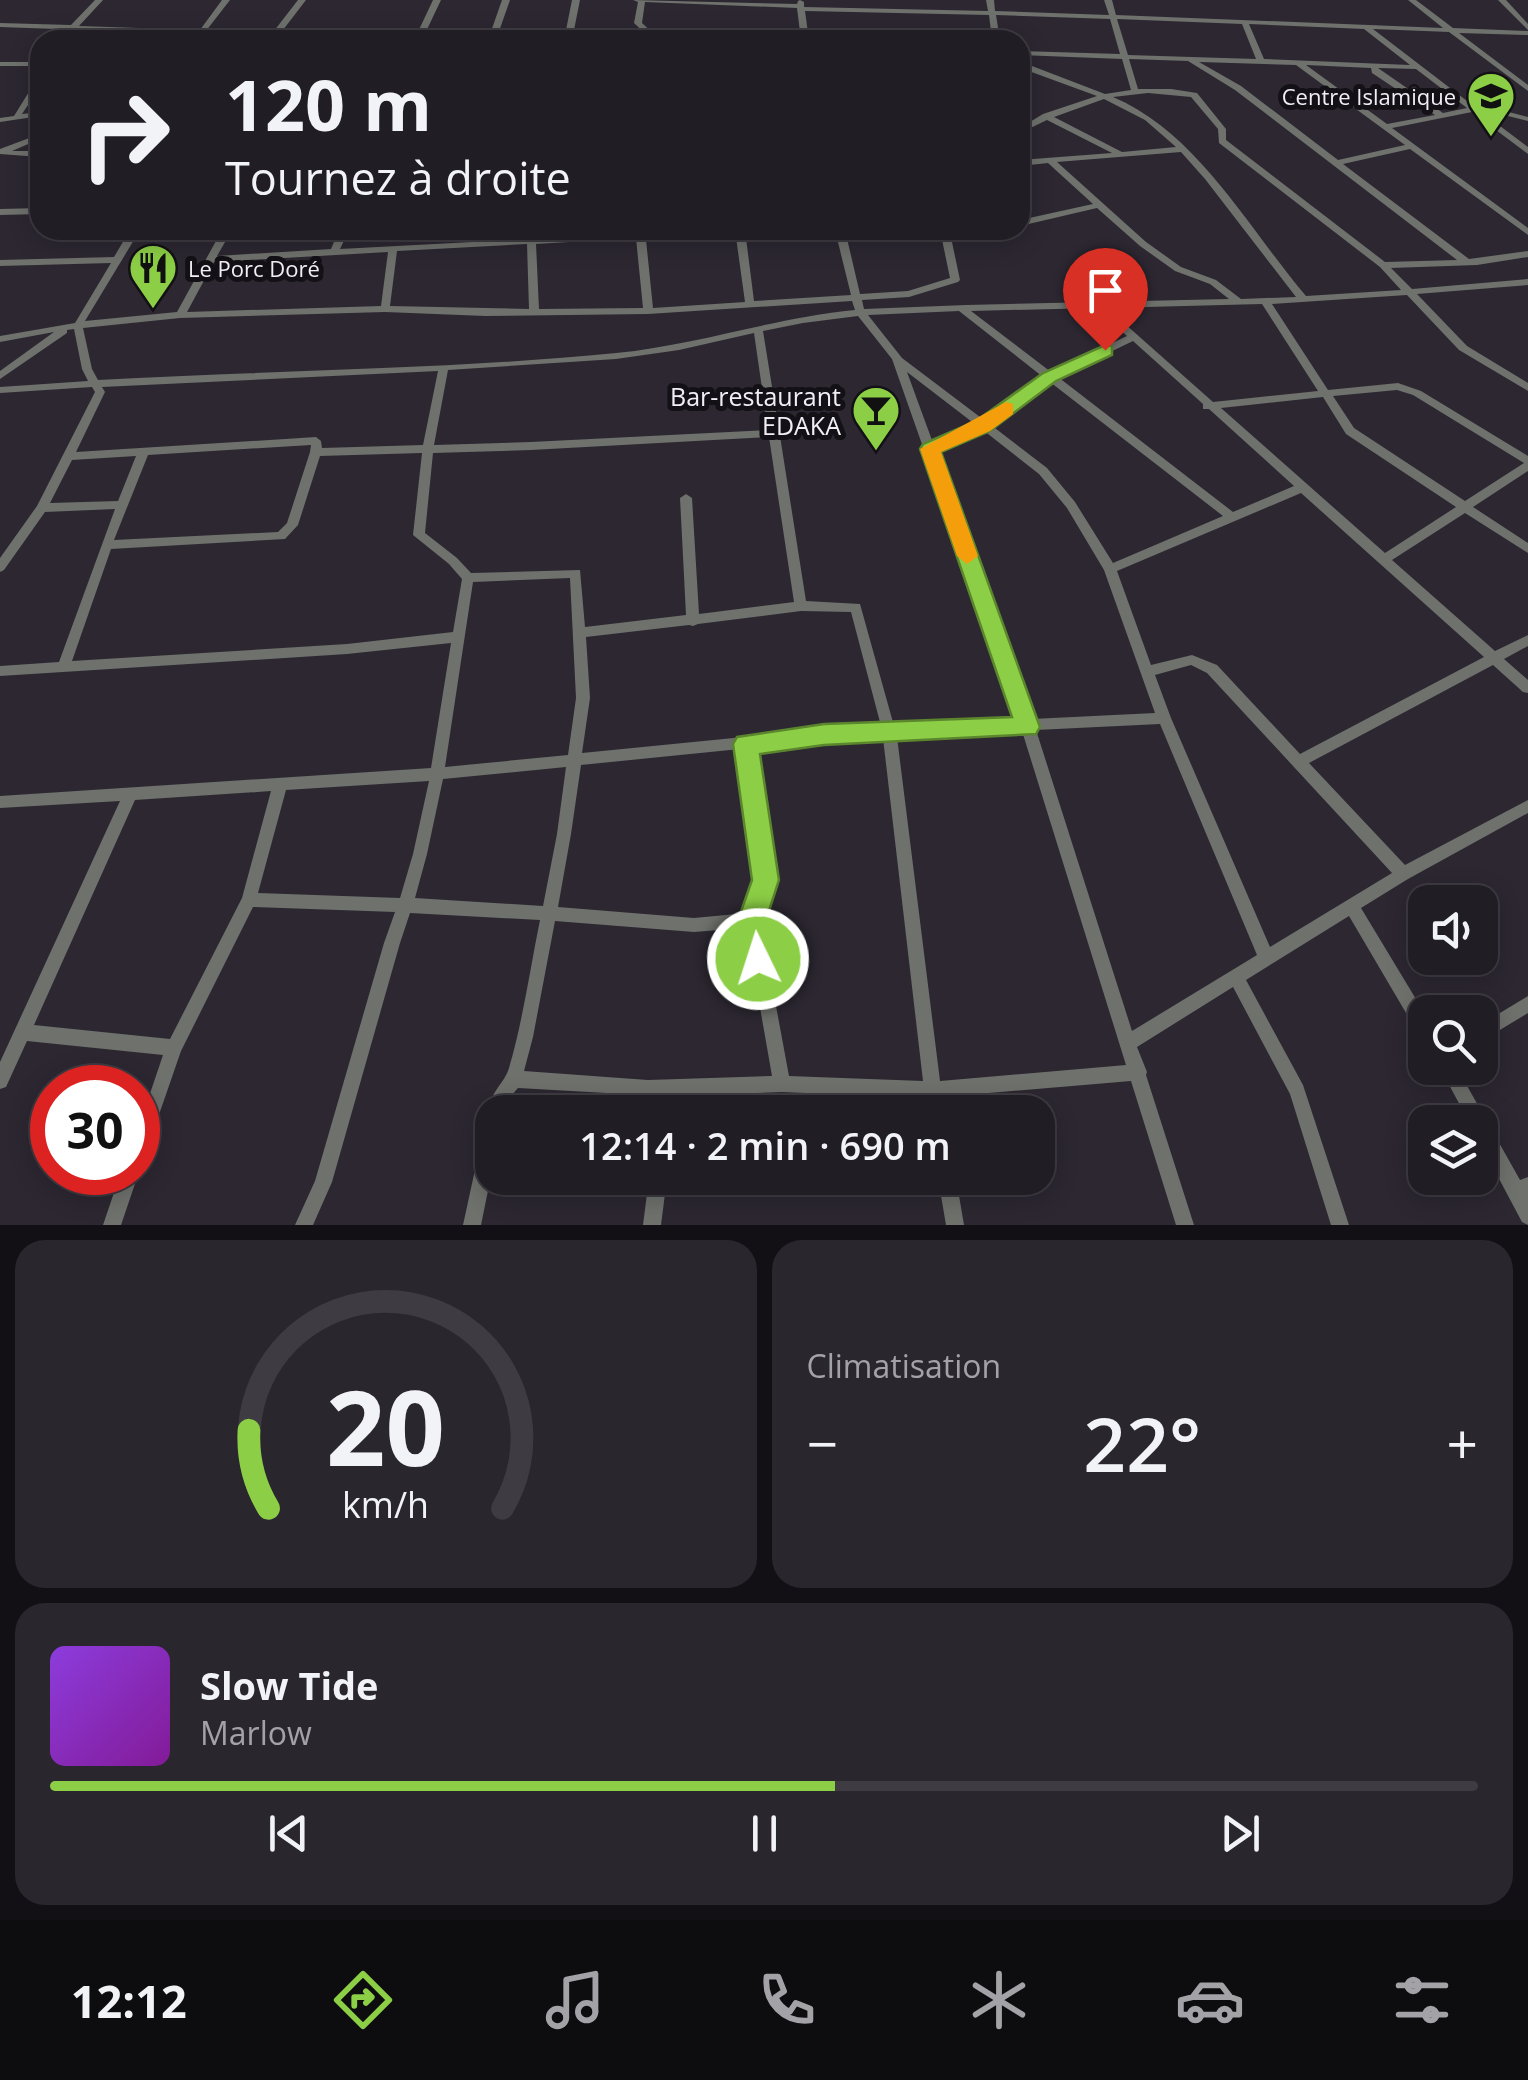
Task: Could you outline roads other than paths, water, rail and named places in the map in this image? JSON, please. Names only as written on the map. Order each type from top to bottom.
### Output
[{"type":"street","points":[[72,29],[98,0]]},
{"type":"street","points":[[204,30],[226,0]]},
{"type":"street","points":[[279,30],[302,0]]},
{"type":"street","points":[[423,30],[438,0]]},
{"type":"street","points":[[496,30],[506,0]]},
{"type":"street","points":[[570,30],[576,0]]},
{"type":"street","points":[[645,30],[638,23],[640,0],[1527,32],[1523,18],[1502,0]]},
{"type":"street","points":[[990,0],[995,30]]},
{"type":"street","points":[[1108,0],[1136,91]]},
{"type":"street","points":[[1412,0],[1528,88]]},
{"type":"street","points":[[800,5],[804,30]]},
{"type":"street","points":[[1245,23],[1260,60]]},
{"type":"street","points":[[0,25],[90,30]]},
{"type":"street","points":[[1366,27],[1528,152]]},
{"type":"street","points":[[1030,53],[1416,67]]},
{"type":"street","points":[[1030,66],[1057,54]]},
{"type":"street","points":[[1188,58],[1238,88],[1463,262]]},
{"type":"street","points":[[1296,62],[1528,232]]},
{"type":"street","points":[[0,64],[30,64]]},
{"type":"street","points":[[1374,66],[1375,71],[1442,116]]},
{"type":"street","points":[[1030,71],[1073,88],[1104,94],[1152,121],[1181,150],[1302,298]]},
{"type":"street","points":[[1030,125],[1104,94],[1136,91],[1196,96],[1222,129],[1222,142],[1384,265],[1464,348],[1528,388]]},
{"type":"street","points":[[16,118],[30,96]]},
{"type":"street","points":[[1460,101],[1528,119]]},
{"type":"street","points":[[1385,127],[1471,110]]},
{"type":"street","points":[[0,120],[30,116]]},
{"type":"street","points":[[1046,116],[1121,154]]},
{"type":"street","points":[[1,152],[30,140]]},
{"type":"street","points":[[1336,163],[1413,146]]},
{"type":"street","points":[[1030,162],[1181,150]]},
{"type":"street","points":[[1,152],[30,153]]},
{"type":"street","points":[[1049,160],[1174,266],[1206,278],[1237,301]]},
{"type":"street","points":[[1030,222],[1099,205]]},
{"type":"street","points":[[0,212],[30,212]]},
{"type":"street","points":[[0,376],[73,326],[128,240]]},
{"type":"street","points":[[180,315],[221,240]]},
{"type":"street","points":[[334,252],[339,240]]},
{"type":"street","points":[[437,240],[437,246]]},
{"type":"street","points":[[210,258],[489,240]]},
{"type":"street","points":[[532,240],[534,312]]},
{"type":"street","points":[[641,240],[648,311]]},
{"type":"street","points":[[741,240],[750,304]]},
{"type":"street","points":[[843,240],[860,312],[898,358],[1059,488],[1110,569],[1164,718],[1266,957]]},
{"type":"street","points":[[0,338],[180,315],[385,309],[648,311],[908,294],[954,281],[948,240]]},
{"type":"street","points":[[385,309],[393,248]]},
{"type":"street","points":[[1384,265],[1463,262],[1528,254]]},
{"type":"street","points":[[0,263],[114,260]]},
{"type":"street","points":[[1460,287],[1451,270],[1463,262]]},
{"type":"street","points":[[0,390],[443,369],[652,352],[696,346],[758,328],[860,312],[1265,301],[1528,282]]},
{"type":"street","points":[[1506,284],[1528,294]]},
{"type":"street","points":[[1265,301],[1350,431],[1528,550]]},
{"type":"street","points":[[1098,305],[1528,688]]},
{"type":"street","points":[[960,308],[1232,518]]},
{"type":"street","points":[[0,567],[5,554],[42,508],[100,392],[92,383],[73,326]]},
{"type":"street","points":[[758,328],[801,606]]},
{"type":"street","points":[[930,449],[983,426],[1050,377],[1133,337]]},
{"type":"street","points":[[898,358],[1028,727],[1185,1225]]},
{"type":"street","points":[[443,369],[428,450],[419,535],[468,578]]},
{"type":"street","points":[[1514,380],[1528,373]]},
{"type":"street","points":[[1208,406],[1322,391],[1408,389],[1528,463],[1385,558]]},
{"type":"street","points":[[316,452],[777,432]]},
{"type":"street","points":[[71,456],[316,441],[316,452],[292,525],[281,536],[106,545]]},
{"type":"street","points":[[65,664],[144,451]]},
{"type":"street","points":[[1110,569],[1301,488]]},
{"type":"street","points":[[686,498],[692,621]]},
{"type":"street","points":[[42,508],[121,505]]},
{"type":"street","points":[[468,578],[576,574],[580,633],[583,698],[541,962],[514,1078],[502,1095]]},
{"type":"street","points":[[304,1225],[322,1182],[406,907],[436,774],[468,578]]},
{"type":"street","points":[[580,633],[801,606],[856,607],[888,731],[932,1095]]},
{"type":"street","points":[[0,671],[347,649],[458,637]]},
{"type":"street","points":[[1300,761],[1528,640]]},
{"type":"street","points":[[1147,672],[1178,662],[1202,663],[1300,761],[1403,874]]},
{"type":"street","points":[[0,802],[436,774],[888,731],[1164,718]]},
{"type":"street","points":[[746,744],[766,880],[752,920],[782,1084]]},
{"type":"street","points":[[160,1088],[174,1048],[249,900],[280,786]]},
{"type":"street","points":[[0,1081],[130,794]]},
{"type":"street","points":[[1130,1042],[1403,874],[1528,806]]},
{"type":"street","points":[[249,900],[488,909],[694,924],[752,920]]},
{"type":"street","points":[[1351,905],[1408,1001]]},
{"type":"street","points":[[1236,977],[1297,1092],[1340,1225]]},
{"type":"street","points":[[1498,1023],[1528,1004]]},
{"type":"street","points":[[23,1032],[174,1048]]},
{"type":"street","points":[[514,1078],[670,1089],[782,1084],[931,1090],[1139,1072]]},
{"type":"street","points":[[669,1095],[670,1089]]},
{"type":"street","points":[[1498,1152],[1522,1188],[1528,1216]]},
{"type":"street","points":[[112,1225],[122,1195]]},
{"type":"street","points":[[472,1225],[479,1195]]},
{"type":"street","points":[[652,1225],[656,1195]]},
{"type":"street","points":[[949,1195],[955,1225]]},
{"type":"place","name":"Centre Islamique","points":[[1491,138]]},
{"type":"place","name":"Le Porc Doré","points":[[153,310]]},
{"type":"place","name":"Bar-restaurant EDAKA","points":[[876,452]]}]
